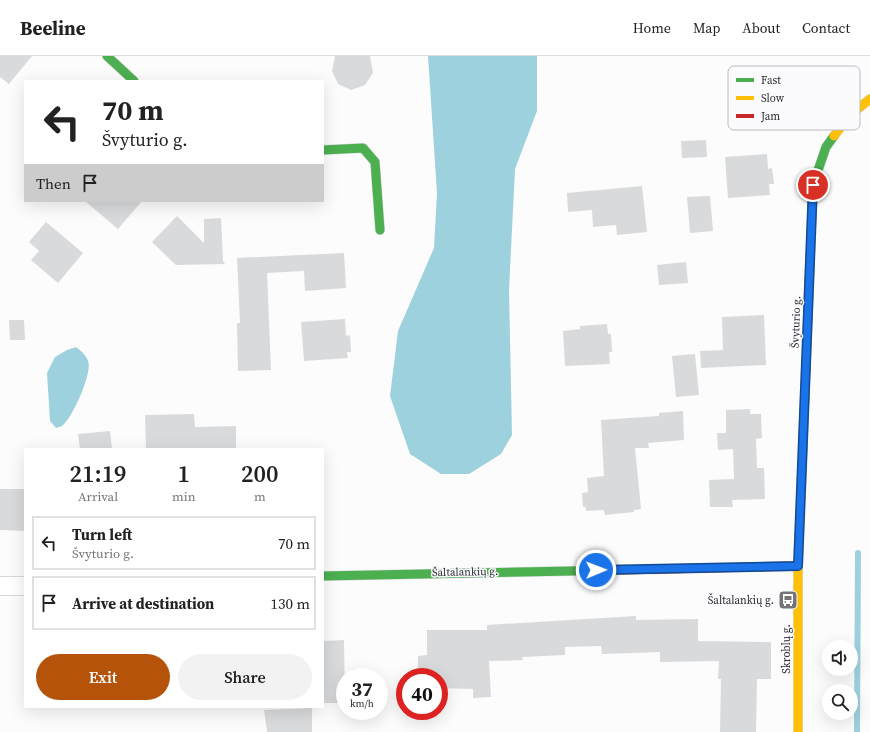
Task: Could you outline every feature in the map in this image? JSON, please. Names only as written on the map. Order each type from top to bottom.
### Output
[{"type":"street","points":[[107,56],[133,80]]},
{"type":"street","name":"Švyturio g.","points":[[860,108],[870,99]]},
{"type":"street","name":"Švyturio g.","points":[[798,566],[813,185],[826,147],[839,130]]},
{"type":"street","points":[[324,150],[363,148],[375,162],[380,230]]},
{"type":"street","name":"Šaltalankių g.","points":[[324,576],[798,566]]},
{"type":"street","name":"Skroblų g.","points":[[798,566],[798,732]]},
{"type":"street","points":[[0,586],[24,586]]},
{"type":"water","points":[[428,56],[537,56],[537,111],[515,169],[509,290],[512,435],[501,454],[469,474],[441,474],[410,454],[390,396],[398,331],[434,248],[437,193]]},
{"type":"water","points":[[76,347],[83,353],[88,361],[88,374],[77,403],[68,419],[63,425],[56,428],[50,421],[47,373],[55,357]]},
{"type":"building","points":[[0,56],[32,56],[9,84],[0,77]]},
{"type":"building","points":[[335,56],[370,56],[373,73],[365,85],[351,90],[338,84],[332,71]]},
{"type":"building","points":[[706,140],[707,157],[682,158],[681,141]]},
{"type":"building","points":[[767,154],[768,169],[772,168],[774,184],[769,184],[770,195],[728,198],[725,157]]},
{"type":"building","points":[[642,186],[647,232],[617,235],[616,225],[593,227],[592,210],[568,212],[567,193]]},
{"type":"building","points":[[710,196],[713,231],[690,233],[687,197]]},
{"type":"building","points":[[86,202],[141,202],[118,229]]},
{"type":"building","points":[[177,216],[204,243],[204,219],[221,218],[223,261],[225,264],[176,265],[152,242]]},
{"type":"building","points":[[46,222],[83,253],[58,283],[31,260],[39,251],[29,242]]},
{"type":"building","points":[[344,253],[346,288],[305,291],[304,271],[267,273],[271,370],[238,371],[237,323],[240,323],[237,258]]},
{"type":"building","points":[[686,262],[688,283],[659,285],[657,265]]},
{"type":"building","points":[[764,315],[766,365],[701,368],[700,351],[723,350],[722,317]]},
{"type":"building","points":[[345,319],[346,336],[350,335],[351,352],[347,352],[348,358],[304,361],[301,322]]},
{"type":"building","points":[[9,320],[24,320],[25,340],[10,340]]},
{"type":"building","points":[[607,324],[608,334],[611,334],[612,352],[609,352],[610,364],[565,366],[563,331],[580,329],[580,326]]},
{"type":"building","points":[[695,354],[699,395],[676,397],[672,356]]},
{"type":"building","points":[[750,409],[750,414],[761,414],[762,438],[756,439],[757,468],[764,468],[765,499],[732,500],[733,507],[710,507],[709,480],[734,479],[733,449],[718,450],[717,433],[726,433],[726,410]]},
{"type":"building","points":[[683,411],[684,440],[648,443],[649,448],[635,448],[641,509],[634,510],[634,512],[605,515],[604,510],[586,511],[586,507],[583,507],[582,493],[588,492],[587,478],[604,476],[601,420],[659,416],[659,413]]},
{"type":"building","points":[[194,414],[195,427],[236,426],[236,448],[146,448],[145,415]]},
{"type":"building","points":[[110,431],[112,448],[80,448],[78,434]]},
{"type":"building","points":[[0,489],[24,489],[24,531],[0,530]]},
{"type":"building","points":[[636,616],[636,620],[698,619],[698,641],[771,642],[771,679],[757,679],[756,732],[720,732],[721,679],[718,679],[719,661],[660,662],[660,652],[602,654],[601,646],[565,647],[565,655],[522,657],[523,660],[489,661],[491,697],[473,698],[473,689],[448,688],[448,668],[418,668],[418,656],[427,655],[427,630],[487,630],[487,625]]},
{"type":"building","points":[[344,640],[344,668],[336,668],[336,703],[324,703],[324,641]]},
{"type":"building","points":[[312,708],[312,732],[267,732],[264,710]]},
{"type":"waterway","points":[[857,732],[858,553]]},
{"type":"traffic: fast","points":[[107,56],[133,80]]},
{"type":"traffic: fast","points":[[802,471],[813,185],[826,147],[834,136]]},
{"type":"traffic: fast","points":[[324,150],[363,148],[375,162],[380,230]]},
{"type":"traffic: fast","points":[[324,576],[622,570]]},
{"type":"traffic: slow","points":[[860,107],[870,99]]},
{"type":"traffic: slow","points":[[834,136],[839,130]]},
{"type":"traffic: slow","points":[[798,732],[798,566],[802,471]]},
{"type":"traffic: jam","points":[[622,570],[798,566]]},
{"type":"place","name":"Šaltalankių g.","points":[[788,600]]},
{"type":"route","points":[[596,570],[798,566],[813,185]]}]
